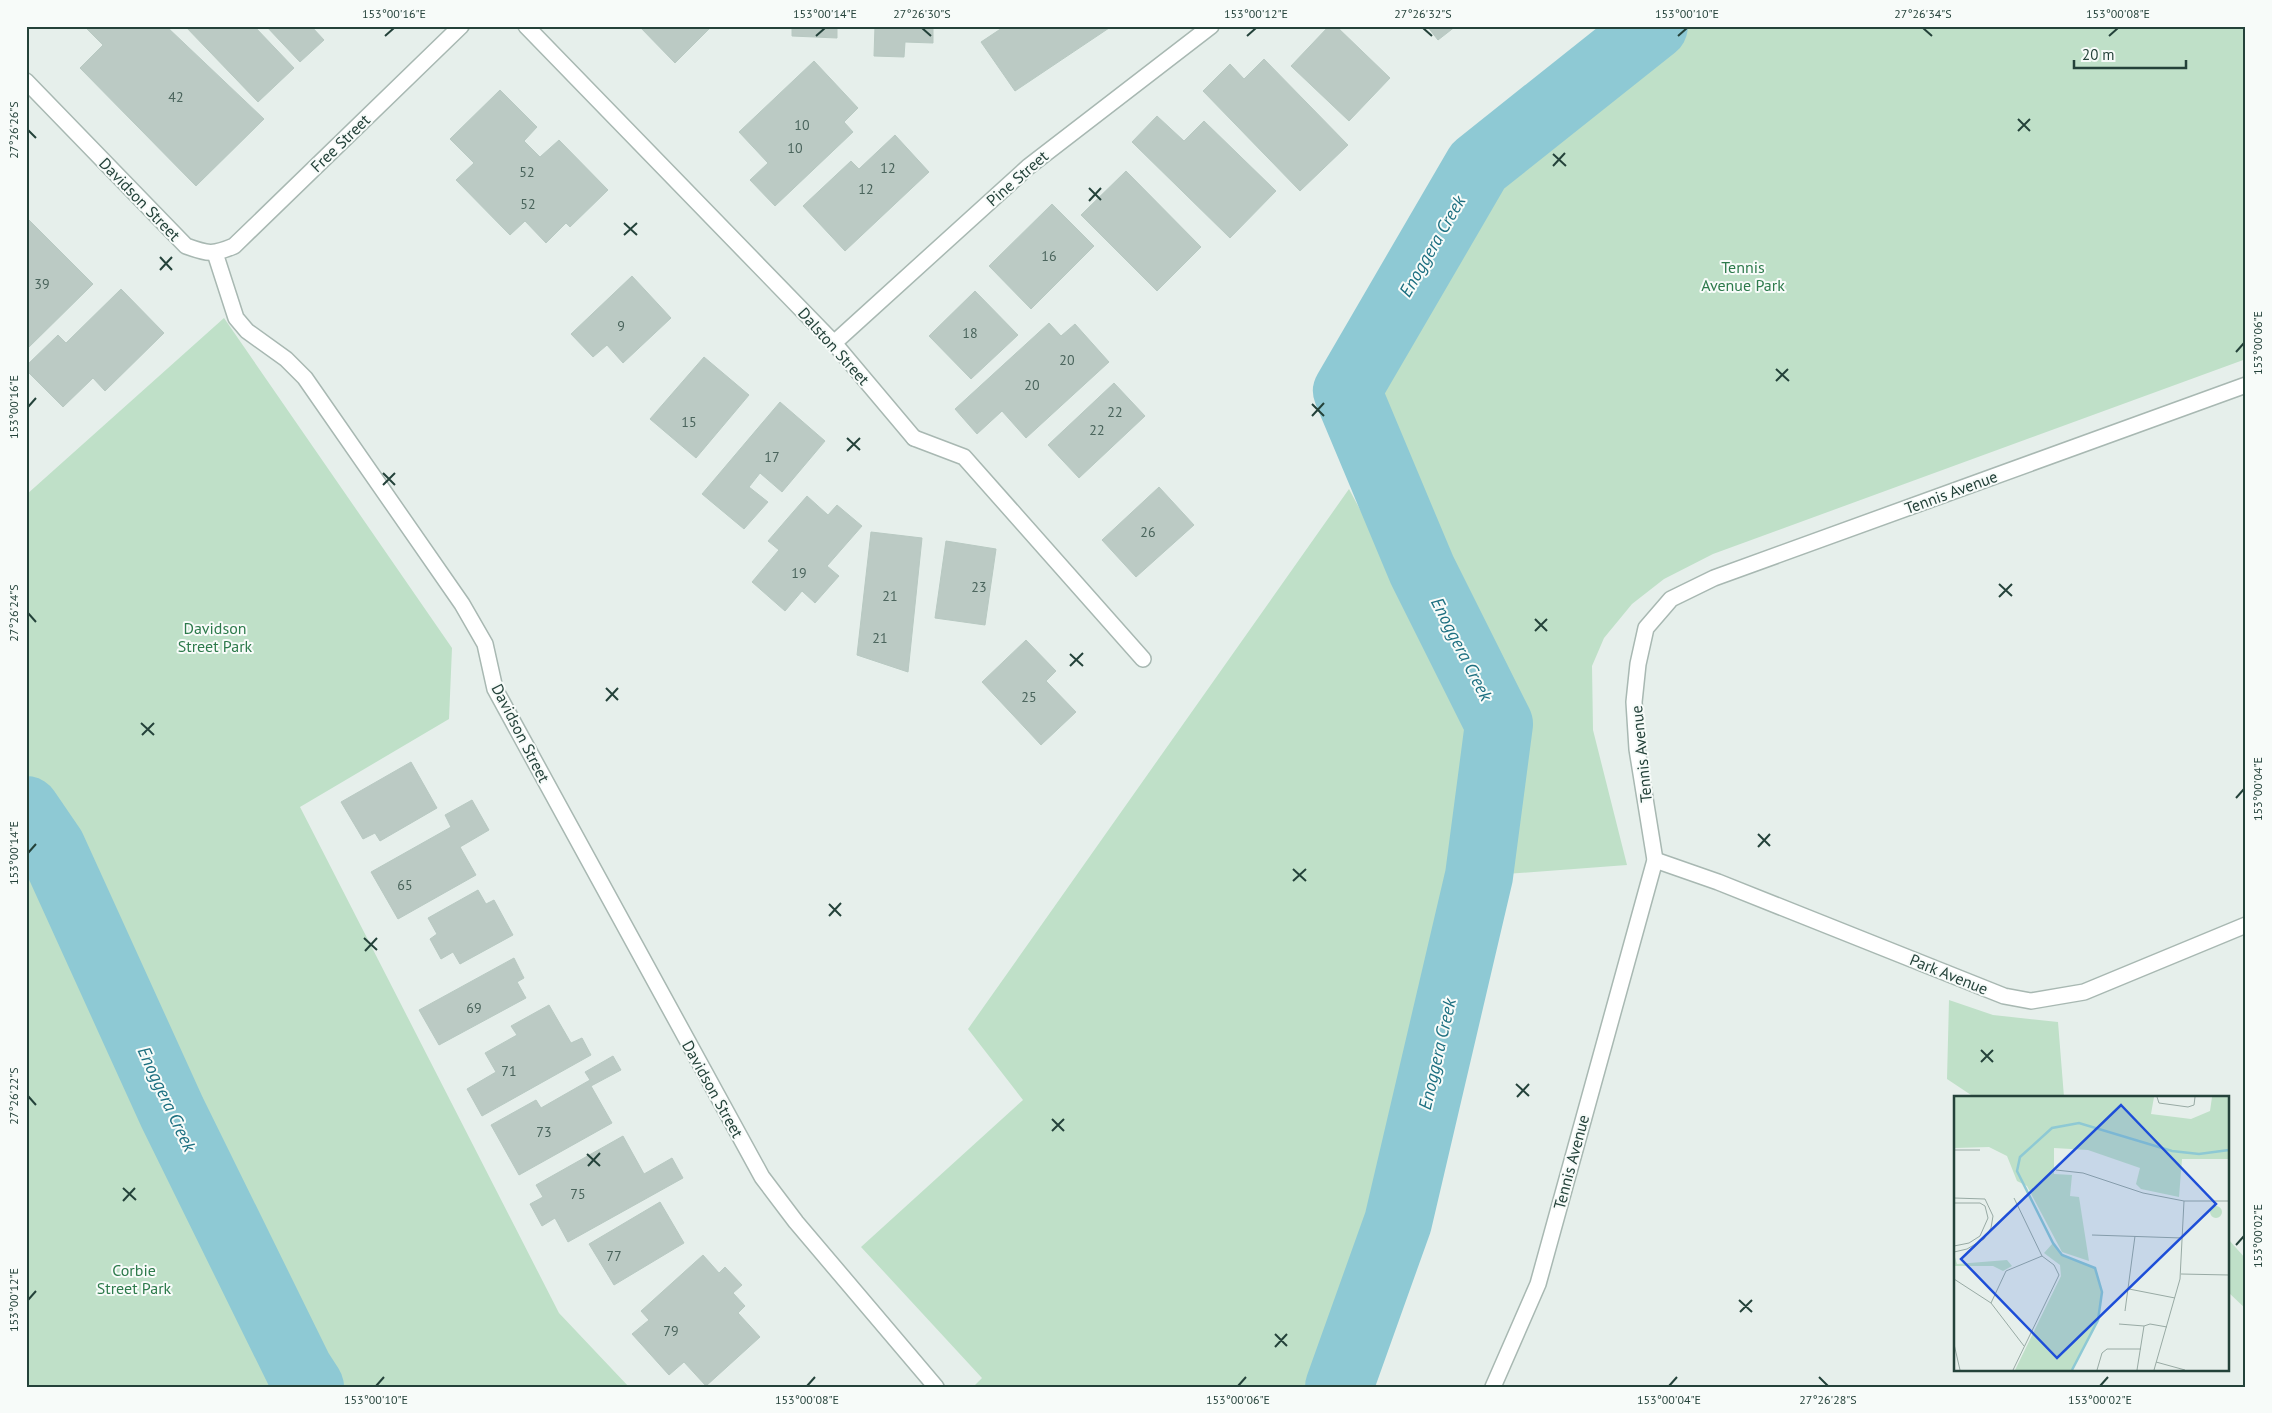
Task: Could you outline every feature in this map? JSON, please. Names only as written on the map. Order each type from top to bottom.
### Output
[{"type":"street","name":"Free Street","points":[[216,254],[234,246],[461,26]]},
{"type":"street","name":"Dalston Street","points":[[526,26],[834,343],[914,438],[964,458],[1143,659]]},
{"type":"street","name":"Pine Street","points":[[834,343],[1028,167],[1211,26]]},
{"type":"street","name":"Davidson Street","points":[[26,81],[186,246],[204,253],[216,254],[236,318],[247,331],[286,359],[305,378],[462,604],[485,644],[495,689],[762,1178],[796,1222],[936,1387]]},
{"type":"street","name":"Tennis Avenue","points":[[1493,1387],[1538,1284],[1654,860],[1637,749],[1634,702],[1638,664],[1646,628],[1672,599],[1714,578],[2246,384]]},
{"type":"street","name":"Park Avenue","points":[[1654,860],[1718,882],[2004,996],[2031,1001],[2084,992],[2246,924]]},
{"type":"green space","name":"Tennis Avenue Park","points":[[1654,26],[2246,26],[2246,359],[1713,554],[1664,579],[1632,604],[1604,638],[1592,666],[1593,730],[1627,865],[1479,876],[1499,724],[1422,570],[1347,391],[1478,166]]},
{"type":"green space","name":"Davidson Street Park","points":[[224,318],[452,648],[449,719],[300,807],[559,1313],[629,1387],[26,1387],[26,495]]},
{"type":"green space","points":[[1349,489],[1486,745],[1380,1193],[1308,1387],[973,1387],[982,1378],[861,1247],[1023,1100],[968,1029]]},
{"type":"green space","points":[[1949,1000],[1993,1015],[2058,1022],[2064,1096],[1972,1096],[1947,1079]]},
{"type":"green space","points":[[2230,1241],[2246,1259],[2246,1309],[2230,1294]]},
{"type":"building","points":[[84,26],[166,26],[264,119],[196,186],[80,68],[103,45]]},
{"type":"building","points":[[185,26],[254,26],[294,68],[258,102]]},
{"type":"building","points":[[266,26],[311,26],[324,40],[300,62]]},
{"type":"building","points":[[639,26],[712,26],[675,63]]},
{"type":"building","points":[[792,26],[837,26],[837,38],[792,36]]},
{"type":"building","points":[[875,26],[933,26],[933,43],[905,42],[904,57],[874,56]]},
{"type":"building","points":[[1005,26],[1112,26],[1015,91],[981,42]]},
{"type":"building","points":[[1329,26],[1336,26],[1390,78],[1349,121],[1291,66]]},
{"type":"building","points":[[1427,26],[1456,26],[1438,40]]},
{"type":"building","points":[[1264,59],[1348,145],[1300,191],[1203,91],[1230,64],[1244,79]]},
{"type":"building","points":[[814,61],[858,108],[844,122],[853,132],[775,206],[750,180],[768,163],[739,132]]},
{"type":"building","points":[[500,90],[537,127],[524,141],[540,157],[559,140],[608,190],[570,227],[566,223],[546,243],[525,221],[510,235],[456,180],[474,163],[450,139]]},
{"type":"building","points":[[1157,116],[1184,141],[1204,121],[1276,191],[1230,238],[1132,142]]},
{"type":"building","points":[[895,135],[929,172],[845,251],[803,206],[851,161],[859,169]]},
{"type":"building","points":[[1126,171],[1201,247],[1157,291],[1081,215]]},
{"type":"building","points":[[1052,204],[1094,246],[1031,309],[989,266]]},
{"type":"building","points":[[26,217],[93,284],[26,350]]},
{"type":"building","points":[[632,276],[671,318],[623,363],[607,345],[593,357],[571,334]]},
{"type":"building","points":[[121,289],[164,333],[105,391],[93,378],[63,407],[26,370],[26,366],[58,335],[66,343]]},
{"type":"building","points":[[975,291],[1018,335],[971,379],[929,336]]},
{"type":"building","points":[[1049,323],[1061,336],[1075,324],[1109,362],[1026,438],[1002,411],[977,434],[955,409]]},
{"type":"building","points":[[704,357],[749,395],[696,458],[650,419]]},
{"type":"building","points":[[1114,383],[1145,416],[1079,478],[1048,445]]},
{"type":"building","points":[[780,402],[825,441],[782,492],[760,473],[749,487],[768,502],[744,529],[702,494]]},
{"type":"building","points":[[1159,487],[1194,525],[1136,577],[1102,540]]},
{"type":"building","points":[[807,496],[828,515],[837,505],[862,526],[827,566],[839,576],[815,603],[802,591],[785,611],[752,582],[779,550],[768,541]]},
{"type":"building","points":[[871,532],[922,538],[908,672],[857,655]]},
{"type":"building","points":[[946,541],[996,549],[985,625],[935,618]]},
{"type":"building","points":[[1026,640],[1056,671],[1046,681],[1076,712],[1041,745],[982,682]]},
{"type":"building","points":[[411,762],[437,808],[380,841],[375,833],[363,839],[341,802]]},
{"type":"building","points":[[472,800],[489,830],[460,847],[476,875],[398,919],[371,872],[451,827],[445,815]]},
{"type":"building","points":[[478,890],[486,904],[494,900],[513,935],[460,964],[453,952],[441,959],[430,939],[437,934],[428,918]]},
{"type":"building","points":[[514,958],[524,978],[517,982],[526,998],[439,1045],[419,1010]]},
{"type":"building","points":[[549,1005],[571,1043],[582,1038],[591,1055],[482,1116],[467,1089],[496,1072],[485,1053],[517,1035],[511,1026]]},
{"type":"building","points":[[613,1056],[621,1070],[591,1086],[612,1123],[519,1175],[491,1125],[536,1100],[541,1108],[590,1080],[585,1072]]},
{"type":"building","points":[[623,1136],[644,1174],[672,1158],[683,1178],[568,1242],[555,1218],[542,1226],[530,1204],[543,1197],[536,1185]]},
{"type":"building","points":[[660,1202],[684,1243],[614,1285],[589,1244]]},
{"type":"building","points":[[703,1255],[719,1273],[725,1267],[742,1285],[733,1293],[745,1306],[738,1313],[760,1337],[706,1386],[684,1362],[669,1375],[632,1334],[649,1320],[641,1311]]},
{"type":"waterway","name":"Enoggera Creek","points":[[1339,1387],[1398,1222],[1479,876],[1499,724],[1422,570],[1347,391],[1478,166],[1654,26]]},
{"type":"waterway","name":"Enoggera Creek","points":[[26,810],[52,848],[172,1112],[299,1370],[310,1387]]},
{"type":"park label","name":"Corbie Street Park","points":[[134,1279]]}]
